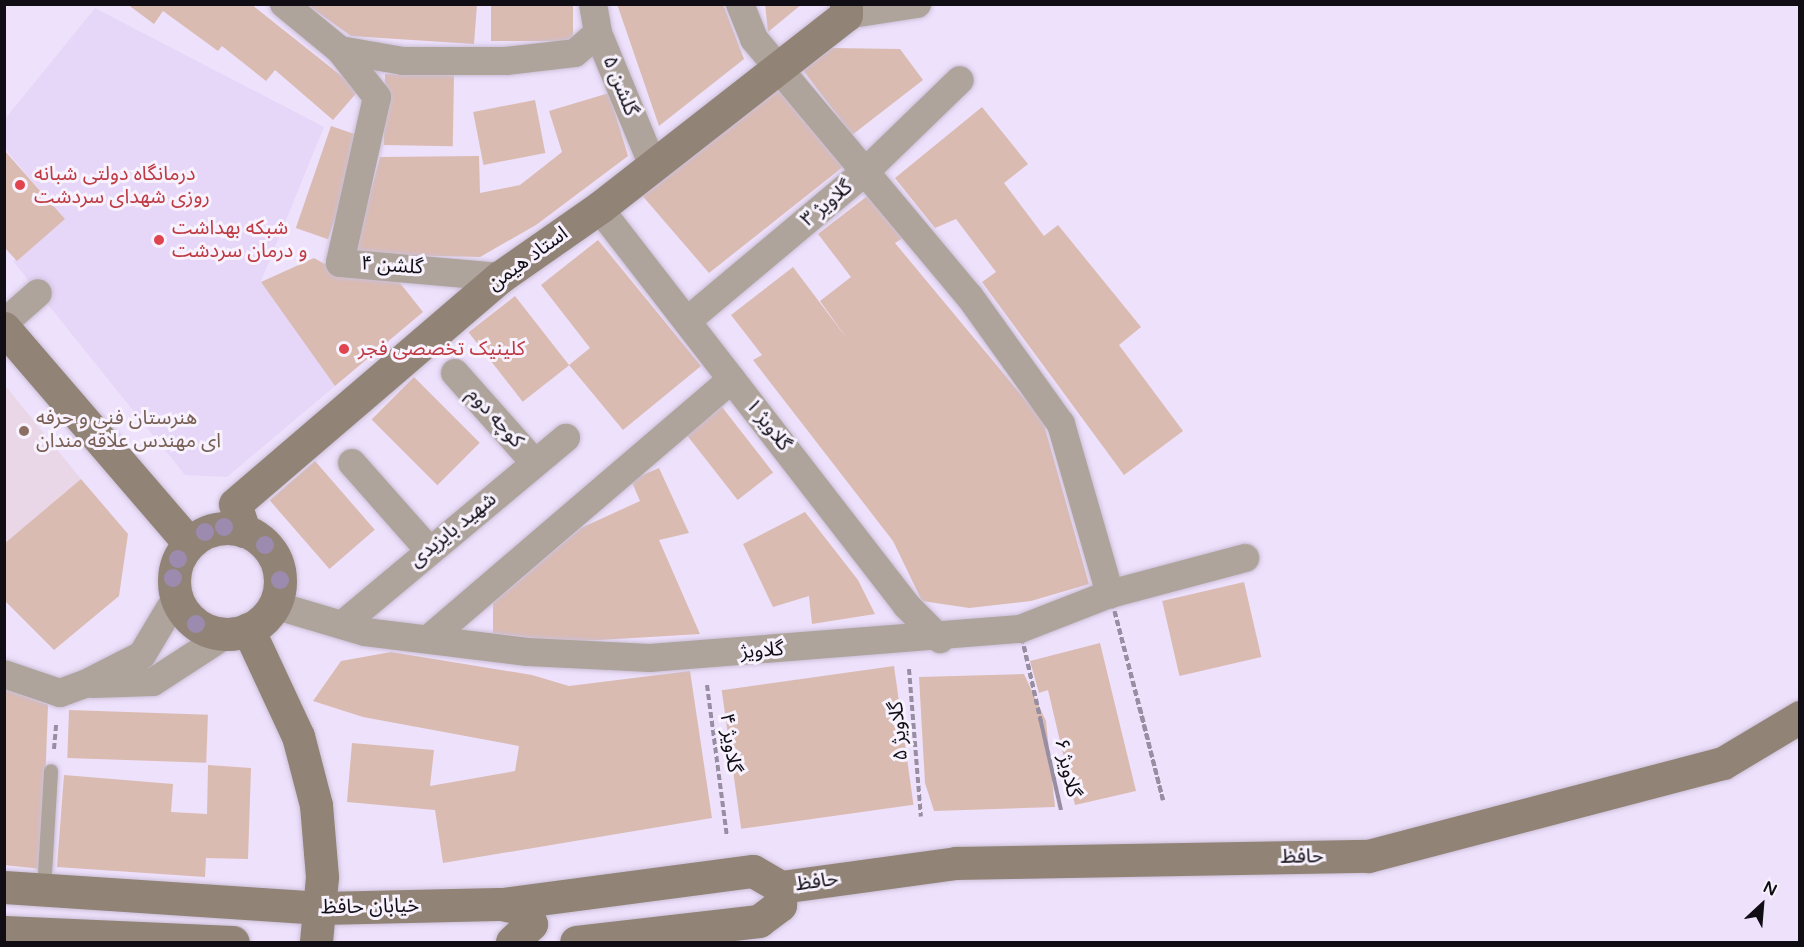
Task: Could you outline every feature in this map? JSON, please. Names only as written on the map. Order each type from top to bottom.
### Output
[{"type":"main road","name":"استاد هیمن","points":[[244,531],[235,504],[500,277],[599,208],[846,10]]},
{"type":"main road","points":[[4,325],[189,543]]},
{"type":"main road","points":[[224,527],[244,531],[273,555],[280,580],[274,605],[237,631],[196,624],[176,598],[173,579],[189,543],[224,527]]},
{"type":"main road","points":[[237,631],[298,735],[316,805],[321,908],[316,942]]},
{"type":"main road","name":"حافظ","points":[[781,887],[956,863],[1368,856],[1723,763],[1800,717]]},
{"type":"main road","name":"خیابان حافظ","points":[[4,887],[321,908],[502,904],[753,871],[781,887]]},
{"type":"main road","points":[[576,942],[759,921],[780,905],[781,887]]},
{"type":"main road","points":[[571,896],[563,912],[564,929],[584,942]]},
{"type":"main road","points":[[502,904],[525,909],[531,924],[512,942]]},
{"type":"main road","points":[[4,932],[233,942]]},
{"type":"street","points":[[284,4],[340,50],[403,61],[506,61],[575,53],[598,33]]},
{"type":"street","name":"گلشن ۵","points":[[593,4],[598,33],[653,166]]},
{"type":"street","points":[[741,4],[754,39],[867,170],[970,297],[1061,424],[1111,600]]},
{"type":"street","points":[[846,10],[917,4]]},
{"type":"street","name":"گلشن ۴","points":[[340,50],[377,97],[363,173],[340,263],[500,277]]},
{"type":"street","name":"گلاویژ ۳","points":[[687,321],[867,170],[960,80]]},
{"type":"street","name":"گلاویژ ۱","points":[[599,208],[908,606],[940,639]]},
{"type":"street","points":[[4,325],[38,293]]},
{"type":"street","name":"کوچه دوم","points":[[454,373],[536,463]]},
{"type":"street","points":[[431,637],[732,379]]},
{"type":"street","name":"شهید بایزیدی","points":[[342,625],[429,550],[566,438]]},
{"type":"street","points":[[352,463],[429,550]]},
{"type":"street","name":"گلاویژ","points":[[274,605],[342,625],[528,652],[703,655],[907,642],[1020,629],[1245,558]]},
{"type":"street","points":[[72,688],[142,655],[176,598]]},
{"type":"street","points":[[4,674],[72,688],[153,682],[237,631]]},
{"type":"lane","points":[[44,890],[51,771]]},
{"type":"path","points":[[1111,600],[1140,708],[1163,800],[1115,617],[1111,600]]},
{"type":"path","name":"گلاویژ ۶","points":[[1020,629],[1022,641],[1028,663],[1061,810],[1058,799],[1048,755],[1046,744],[1038,711],[1036,699],[1033,687],[1020,629]]},
{"type":"path","name":"گلاویژ ۵","points":[[907,642],[921,817]]},
{"type":"path","name":"گلاویژ ۴","points":[[703,655],[727,836]]},
{"type":"path","points":[[51,771],[72,688]]},
{"type":"shaded area","name":"شبکه بهداشت و درمان سردشت","points":[[95,8],[324,127],[261,281],[335,386],[227,477],[185,475],[13,261],[65,219],[5,149],[5,119]]},
{"type":"shaded area","name":"هنرستان فنی و حرفه ای مهندس علاقه مندان","points":[[4,384],[81,479],[5,544],[4,544]]},
{"type":"building","points":[[127,4],[251,4],[359,90],[333,120],[275,70],[266,81],[222,46],[218,51],[163,11],[154,24]]},
{"type":"building","points":[[306,4],[477,4],[474,44],[351,36]]},
{"type":"building","points":[[491,4],[573,4],[573,41],[491,41]]},
{"type":"building","points":[[617,4],[723,4],[744,59],[659,126]]},
{"type":"building","points":[[765,4],[802,4],[768,32]]},
{"type":"building","points":[[832,48],[900,49],[923,80],[852,135],[803,70]]},
{"type":"building","points":[[385,74],[454,75],[453,146],[384,145]]},
{"type":"building","points":[[765,89],[783,91],[844,166],[709,273],[640,193]]},
{"type":"building","points":[[609,93],[628,156],[536,225],[480,257],[354,254],[380,157],[479,156],[480,193],[520,185],[562,152],[549,111]]},
{"type":"building","points":[[535,100],[545,153],[483,165],[473,112]]},
{"type":"building","points":[[982,107],[1028,164],[1004,183],[1044,236],[1058,225],[1141,327],[1119,345],[1183,431],[1124,475],[982,282],[996,272],[956,219],[935,228],[895,178]]},
{"type":"building","points":[[331,126],[363,137],[328,239],[296,228]]},
{"type":"building","name":"درمانگاه دولتی شبانه روزی شهدای سردشت","points":[[4,150],[65,219],[17,261],[4,247]]},
{"type":"building","points":[[870,194],[903,238],[895,243],[1043,421],[1089,584],[1031,601],[969,608],[922,601],[893,541],[753,360],[762,355],[731,315],[793,267],[848,340],[820,301],[851,277],[818,234]]},
{"type":"building","points":[[598,240],[701,366],[623,430],[569,365],[590,348],[541,285]]},
{"type":"building","name":"کلینیک تخصصی فجر","points":[[314,258],[332,268],[392,273],[423,312],[335,386],[261,282]]},
{"type":"building","points":[[515,296],[569,365],[523,402],[469,332]]},
{"type":"building","points":[[414,377],[480,443],[437,485],[372,419]]},
{"type":"building","points":[[722,407],[773,472],[738,500],[687,435]]},
{"type":"building","points":[[315,461],[375,530],[329,569],[270,500]]},
{"type":"building","points":[[659,468],[689,533],[659,540],[700,634],[566,642],[493,633],[493,603],[581,528],[640,501],[631,480]]},
{"type":"building","points":[[81,479],[128,534],[119,596],[54,650],[4,600],[4,544]]},
{"type":"building","points":[[805,512],[858,580],[875,614],[812,624],[809,596],[773,607],[743,544]]},
{"type":"building","points":[[1244,582],[1261,657],[1179,676],[1162,601]]},
{"type":"building","points":[[1100,643],[1136,791],[1075,805],[1048,690],[1039,693],[1030,661]]},
{"type":"building","points":[[391,652],[532,675],[569,686],[690,671],[712,818],[443,863],[435,810],[347,802],[352,743],[434,750],[430,786],[515,771],[519,746],[363,717],[313,701],[341,661]]},
{"type":"building","points":[[894,666],[913,805],[741,829],[722,690]]},
{"type":"building","points":[[1024,674],[1046,721],[1055,807],[934,811],[925,783],[919,677]]},
{"type":"building","points":[[4,688],[48,705],[42,869],[4,865]]},
{"type":"building","points":[[69,710],[208,715],[206,763],[67,758]]},
{"type":"building","points":[[208,765],[251,768],[248,859],[206,858],[205,877],[57,867],[64,775],[173,784],[171,812],[207,814]]},
{"type":"place","name":"درمانگاه دولتی شبانه روزی شهدای سردشت","points":[[20,185]]},
{"type":"place","name":"شبکه بهداشت و درمان سردشت","points":[[159,240]]},
{"type":"place","name":"کلینیک تخصصی فجر","points":[[344,349]]},
{"type":"place","name":"هنرستان فنی و حرفه ای مهندس علاقه مندان","points":[[24,431]]}]
